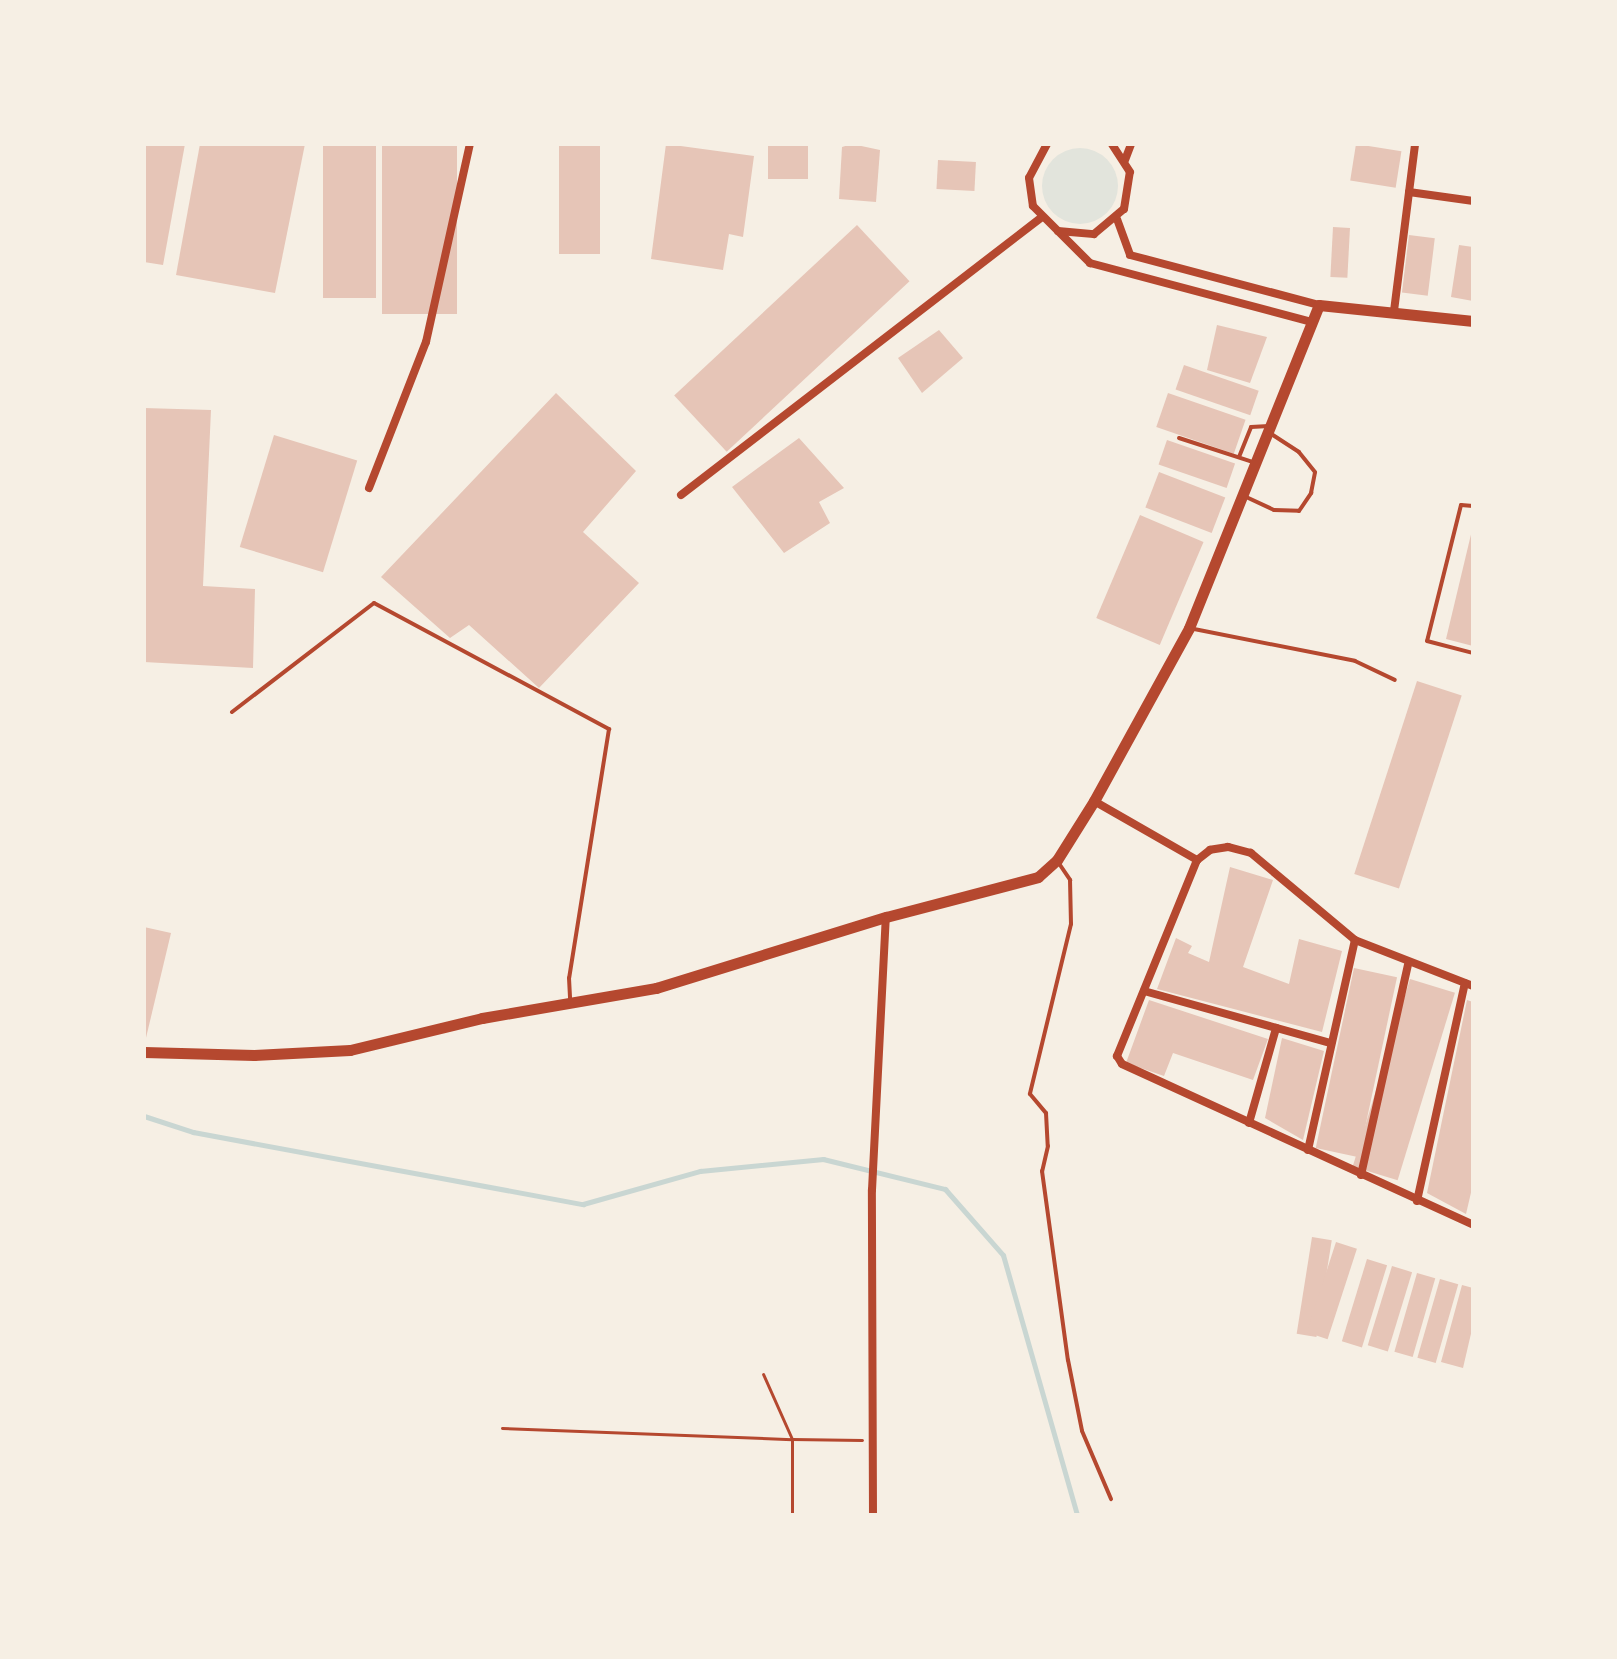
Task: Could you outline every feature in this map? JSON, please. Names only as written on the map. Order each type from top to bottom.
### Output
[{"type":"main road","points":[[144,1052],[325,1053],[482,1018],[571,1007],[656,988],[886,917],[1038,877],[1057,860],[1094,801],[1189,628],[1319,305],[1473,321]]},
{"type":"street","points":[[369,488],[426,342],[470,144]]},
{"type":"street","points":[[1047,144],[1029,178],[1041,218],[1090,263],[1312,322]]},
{"type":"street","points":[[1054,229],[1094,234],[1117,219],[1131,185],[1125,160],[1112,144]]},
{"type":"street","points":[[1125,160],[1131,144]]},
{"type":"street","points":[[1394,311],[1415,144]]},
{"type":"street","points":[[1409,192],[1473,201]]},
{"type":"street","points":[[681,495],[1041,218]]},
{"type":"street","points":[[1117,219],[1130,255],[1319,305]]},
{"type":"street","points":[[1094,801],[1197,860]]},
{"type":"street","points":[[1417,1201],[1469,984],[1408,964],[1355,940],[1251,853],[1228,847],[1210,850],[1197,860],[1119,1045],[1122,1064],[1417,1201],[1473,1225]]},
{"type":"street","points":[[873,1515],[872,1190],[886,917]]},
{"type":"street","points":[[1308,1150],[1355,940]]},
{"type":"street","points":[[1361,1175],[1408,964]]},
{"type":"street","points":[[1144,991],[1330,1043]]},
{"type":"street","points":[[1249,1123],[1276,1028]]},
{"type":"lane","points":[[1239,458],[1251,427],[1270,430],[1299,452],[1315,472],[1311,493],[1299,511],[1274,510],[1244,496]]},
{"type":"lane","points":[[1179,438],[1256,463]]},
{"type":"lane","points":[[1473,506],[1461,505],[1427,641],[1473,653]]},
{"type":"lane","points":[[232,712],[374,603],[609,729],[569,978],[571,1007]]},
{"type":"lane","points":[[1189,628],[1355,661],[1395,680]]},
{"type":"lane","points":[[1057,860],[1070,880],[1071,924],[1030,1094],[1046,1113],[1048,1146],[1042,1171],[1068,1360],[1082,1431],[1111,1499]]},
{"type":"path","points":[[763,1374],[792,1439],[792,1515]]},
{"type":"path","points":[[502,1428],[873,1440]]},
{"type":"shaded area","points":[[1080,148],[1094,151],[1107,159],[1115,172],[1118,186],[1115,200],[1107,213],[1094,221],[1080,224],[1066,221],[1053,213],[1045,200],[1042,186],[1045,172],[1053,159],[1066,151]]},
{"type":"building","points":[[144,144],[185,144],[163,265],[144,262]]},
{"type":"building","points":[[200,144],[305,144],[275,293],[176,275]]},
{"type":"building","points":[[323,144],[376,144],[376,298],[323,298]]},
{"type":"building","points":[[382,144],[457,144],[457,314],[382,314]]},
{"type":"building","points":[[559,144],[600,144],[600,254],[559,254]]},
{"type":"building","points":[[666,144],[754,156],[743,237],[729,234],[723,270],[651,259]]},
{"type":"building","points":[[768,144],[808,144],[808,179],[768,179]]},
{"type":"building","points":[[852,144],[880,150],[876,202],[839,199],[842,147]]},
{"type":"building","points":[[1356,144],[1401,151],[1396,188],[1350,181]]},
{"type":"building","points":[[938,160],[976,162],[974,191],[936,189]]},
{"type":"building","points":[[857,225],[910,281],[727,452],[674,395]]},
{"type":"building","points":[[1333,227],[1350,228],[1347,278],[1330,277]]},
{"type":"building","points":[[1409,235],[1435,238],[1428,296],[1402,293]]},
{"type":"building","points":[[1459,245],[1473,247],[1473,301],[1451,297]]},
{"type":"building","points":[[1217,325],[1267,337],[1250,383],[1207,370]]},
{"type":"building","points":[[939,330],[963,358],[922,393],[898,358]]},
{"type":"building","points":[[1184,365],[1259,391],[1250,415],[1176,390]]},
{"type":"building","points":[[556,393],[636,471],[583,532],[639,583],[539,688],[469,625],[450,638],[381,577]]},
{"type":"building","points":[[1168,393],[1246,420],[1234,454],[1156,427]]},
{"type":"building","points":[[144,408],[211,410],[203,586],[255,589],[253,668],[144,662]]},
{"type":"building","points":[[274,435],[357,460],[323,572],[240,547]]},
{"type":"building","points":[[799,438],[844,488],[819,502],[830,523],[784,553],[732,487]]},
{"type":"building","points":[[1167,440],[1235,463],[1227,488],[1159,465]]},
{"type":"building","points":[[1159,472],[1225,497],[1212,533],[1145,507]]},
{"type":"building","points":[[1140,515],[1204,542],[1160,645],[1096,618]]},
{"type":"building","points":[[1473,526],[1473,646],[1446,639]]},
{"type":"building","points":[[1417,681],[1462,696],[1399,889],[1354,874]]},
{"type":"building","points":[[1230,867],[1273,880],[1243,967],[1289,984],[1299,939],[1342,951],[1322,1032],[1157,989],[1176,938],[1192,946],[1188,953],[1209,962]]},
{"type":"building","points":[[144,927],[171,933],[145,1042],[144,1042]]},
{"type":"building","points":[[1354,968],[1397,977],[1359,1157],[1316,1148]]},
{"type":"building","points":[[1410,979],[1455,993],[1398,1180],[1353,1166]]},
{"type":"building","points":[[1149,1000],[1268,1039],[1253,1080],[1173,1053],[1164,1076],[1126,1063]]},
{"type":"building","points":[[1467,1000],[1473,1002],[1473,1184],[1466,1214],[1427,1193]]},
{"type":"building","points":[[1282,1038],[1324,1051],[1303,1140],[1265,1118]]},
{"type":"building","points":[[1312,1237],[1332,1240],[1316,1337],[1297,1334]]},
{"type":"building","points":[[1336,1242],[1357,1249],[1328,1339],[1307,1332]]},
{"type":"building","points":[[1367,1259],[1387,1265],[1362,1347],[1342,1341]]},
{"type":"building","points":[[1392,1266],[1412,1272],[1388,1352],[1368,1345]]},
{"type":"building","points":[[1417,1273],[1435,1278],[1413,1357],[1394,1352]]},
{"type":"building","points":[[1440,1279],[1458,1284],[1436,1363],[1417,1358]]},
{"type":"building","points":[[1462,1285],[1473,1288],[1473,1325],[1463,1368],[1441,1362]]},
{"type":"waterway","points":[[144,1116],[193,1132],[583,1204],[700,1171],[823,1159],[945,1189],[1003,1255],[1077,1515]]}]
